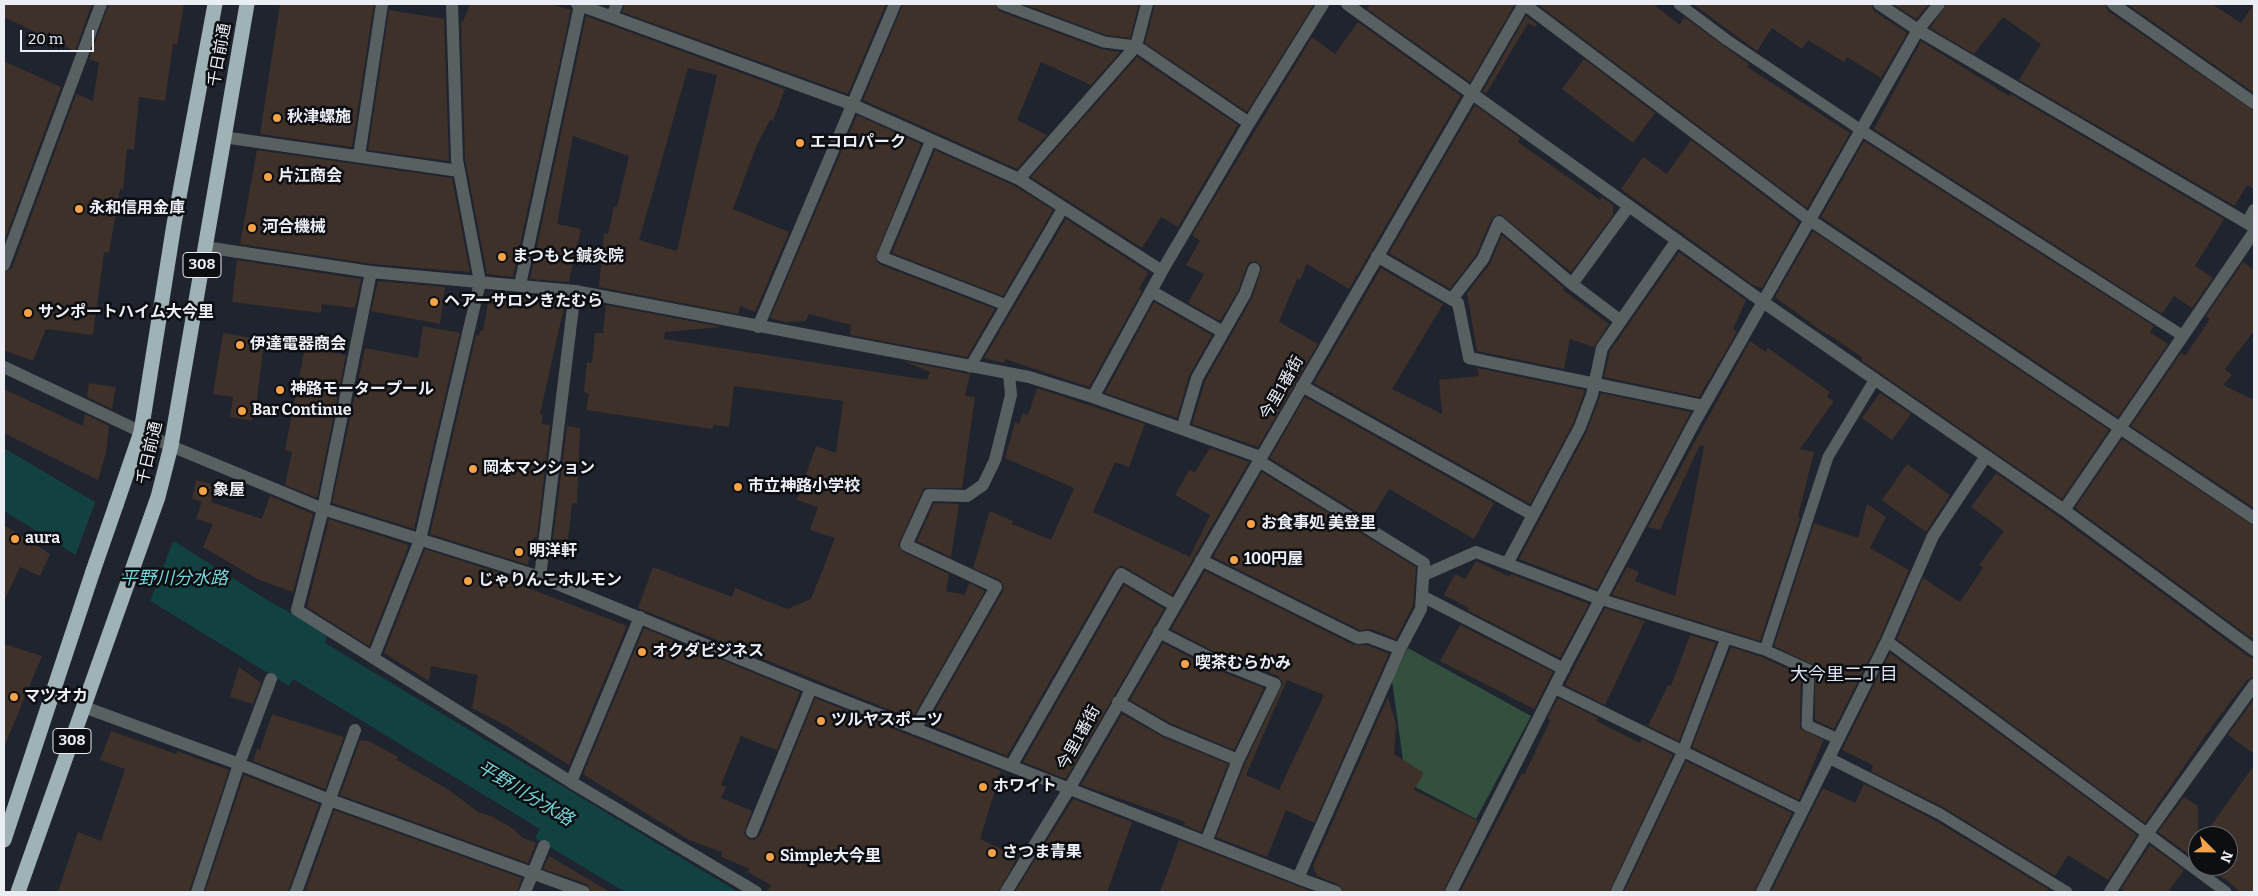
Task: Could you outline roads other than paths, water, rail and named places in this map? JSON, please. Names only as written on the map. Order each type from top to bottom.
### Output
[{"type":"highway","name":"千日前通","points":[[4,840],[141,432],[174,224],[215,4]]},
{"type":"highway","name":"千日前通","points":[[18,892],[149,524],[171,446],[247,4]]},
{"type":"street","points":[[4,265],[101,4]]},
{"type":"street","points":[[359,156],[382,4]]},
{"type":"street","points":[[373,658],[420,540],[480,282],[459,171],[452,4]]},
{"type":"street","points":[[520,285],[578,4],[615,10],[851,104],[1019,179],[1162,271]]},
{"type":"street","points":[[758,327],[895,4]]},
{"type":"street","points":[[1019,179],[1136,46],[1147,4]]},
{"type":"street","points":[[1093,397],[1162,271],[1249,122],[1323,4]]},
{"type":"street","points":[[1347,4],[1763,302],[2064,510],[2254,650]]},
{"type":"street","points":[[1524,4],[1810,220],[2254,518]]},
{"type":"street","name":"今里1番街","points":[[1006,892],[1069,789],[1524,4]]},
{"type":"street","points":[[1879,4],[1918,30],[2252,227]]},
{"type":"street","points":[[1451,892],[1600,599],[1704,406],[1918,30],[1939,4]]},
{"type":"street","points":[[2112,4],[2254,103]]},
{"type":"street","points":[[1136,46],[1249,122]]},
{"type":"street","points":[[223,137],[459,171]]},
{"type":"street","points":[[1572,284],[1629,206]]},
{"type":"street","points":[[2064,510],[2183,336],[2252,227],[2254,210]]},
{"type":"street","points":[[1452,299],[1483,259],[1499,222],[1572,284],[1621,321]]},
{"type":"street","points":[[1508,562],[1580,427],[1594,384],[1602,348],[1677,240]]},
{"type":"street","points":[[205,247],[371,272],[575,291],[1029,377],[1093,397],[1259,459],[1424,563],[1422,609],[1400,649],[1298,878]]},
{"type":"street","points":[[1377,256],[1458,303],[1469,358],[1704,406]]},
{"type":"street","points":[[1182,429],[1197,378],[1245,294],[1254,269]]},
{"type":"street","points":[[371,272],[323,509],[297,610],[571,782],[756,892]]},
{"type":"street","points":[[540,577],[575,291]]},
{"type":"street","points":[[1151,291],[1223,332]]},
{"type":"street","points":[[4,367],[171,446],[323,509],[540,577],[626,614],[640,617],[811,688],[1336,892]]},
{"type":"street","points":[[915,729],[996,586],[906,545],[929,495],[967,496],[983,484],[995,460],[1012,395],[1009,374]]},
{"type":"street","points":[[1302,386],[1534,515]]},
{"type":"street","points":[[1762,892],[1887,642],[1933,536],[1986,456]]},
{"type":"street","points":[[1424,575],[1476,552],[1508,562],[1600,599]]},
{"type":"street","points":[[1201,560],[1358,638],[1368,637],[1400,649]]},
{"type":"street","points":[[1011,766],[1121,574],[1174,606]]},
{"type":"street","points":[[1422,596],[1564,669]]},
{"type":"street","points":[[571,782],[640,617]]},
{"type":"street","points":[[1159,632],[1212,659],[1275,684],[1238,760],[1206,842]]},
{"type":"street","points":[[197,892],[239,764],[271,679]]},
{"type":"street","points":[[2110,892],[2147,834],[2254,685]]},
{"type":"street","points":[[752,832],[811,688]]},
{"type":"street","points":[[1118,702],[1166,730],[1238,760]]},
{"type":"street","points":[[84,706],[330,800],[584,892]]},
{"type":"street","points":[[296,892],[355,730]]},
{"type":"street","points":[[525,892],[544,846]]},
{"type":"lane","points":[[1002,4],[1104,42],[1136,46]]},
{"type":"lane","points":[[1679,4],[1727,40],[1861,130],[2183,336]]},
{"type":"lane","points":[[931,140],[882,257],[1006,305]]},
{"type":"lane","points":[[970,367],[1063,208]]},
{"type":"lane","points":[[1765,650],[1828,457],[1875,379]]},
{"type":"lane","points":[[1600,599],[1765,650],[1809,670],[1807,725],[1838,739]]},
{"type":"lane","points":[[1616,892],[1683,750],[1726,638]]},
{"type":"lane","points":[[1887,642],[2226,892]]},
{"type":"lane","points":[[1554,688],[1803,810]]},
{"type":"lane","points":[[1829,758],[1940,814],[2067,892]]},
{"type":"water","name":"平野川分水路","points":[[4,448],[93,501],[177,543],[272,603],[328,633],[325,643],[738,892],[625,892],[535,838],[540,829],[293,679],[289,686],[4,511]]},
{"type":"place","name":"秋津螺施","points":[[277,118]]},
{"type":"place","name":"エコロパーク","points":[[800,143]]},
{"type":"place","name":"片江商会","points":[[268,177]]},
{"type":"place","name":"永和信用金庫","points":[[79,209]]},
{"type":"place","name":"河合機械","points":[[252,228]]},
{"type":"place","name":"まつもと鍼灸院","points":[[502,257]]},
{"type":"place","name":"ヘアーサロンきたむら","points":[[434,302]]},
{"type":"place","name":"サンポートハイム大今里","points":[[28,313]]},
{"type":"place","name":"伊達電器商会","points":[[240,345]]},
{"type":"place","name":"神路モータープール","points":[[280,390]]},
{"type":"place","name":"Bar Continue","points":[[242,411]]},
{"type":"place","name":"岡本マンション","points":[[473,469]]},
{"type":"place","name":"市立神路小学校","points":[[738,487]]},
{"type":"place","name":"象屋","points":[[203,491]]},
{"type":"place","name":"お食事処 美登里","points":[[1251,524]]},
{"type":"place","name":"aura","points":[[15,539]]},
{"type":"place","name":"明洋軒","points":[[519,552]]},
{"type":"place","name":"100円屋","points":[[1234,560]]},
{"type":"place","name":"じゃりんこホルモン","points":[[468,581]]},
{"type":"place","name":"オクダビジネス","points":[[642,652]]},
{"type":"place","name":"喫茶むらかみ","points":[[1185,664]]},
{"type":"place","name":"マツオカ","points":[[14,697]]},
{"type":"place","name":"ツルヤスポーツ","points":[[821,721]]},
{"type":"place","name":"ホワイト","points":[[983,787]]},
{"type":"place","name":"さつま青果","points":[[992,853]]},
{"type":"place","name":"Simple大今里","points":[[770,857]]},
{"type":"district","name":"大今里二丁目","points":[[1844,675]]}]
